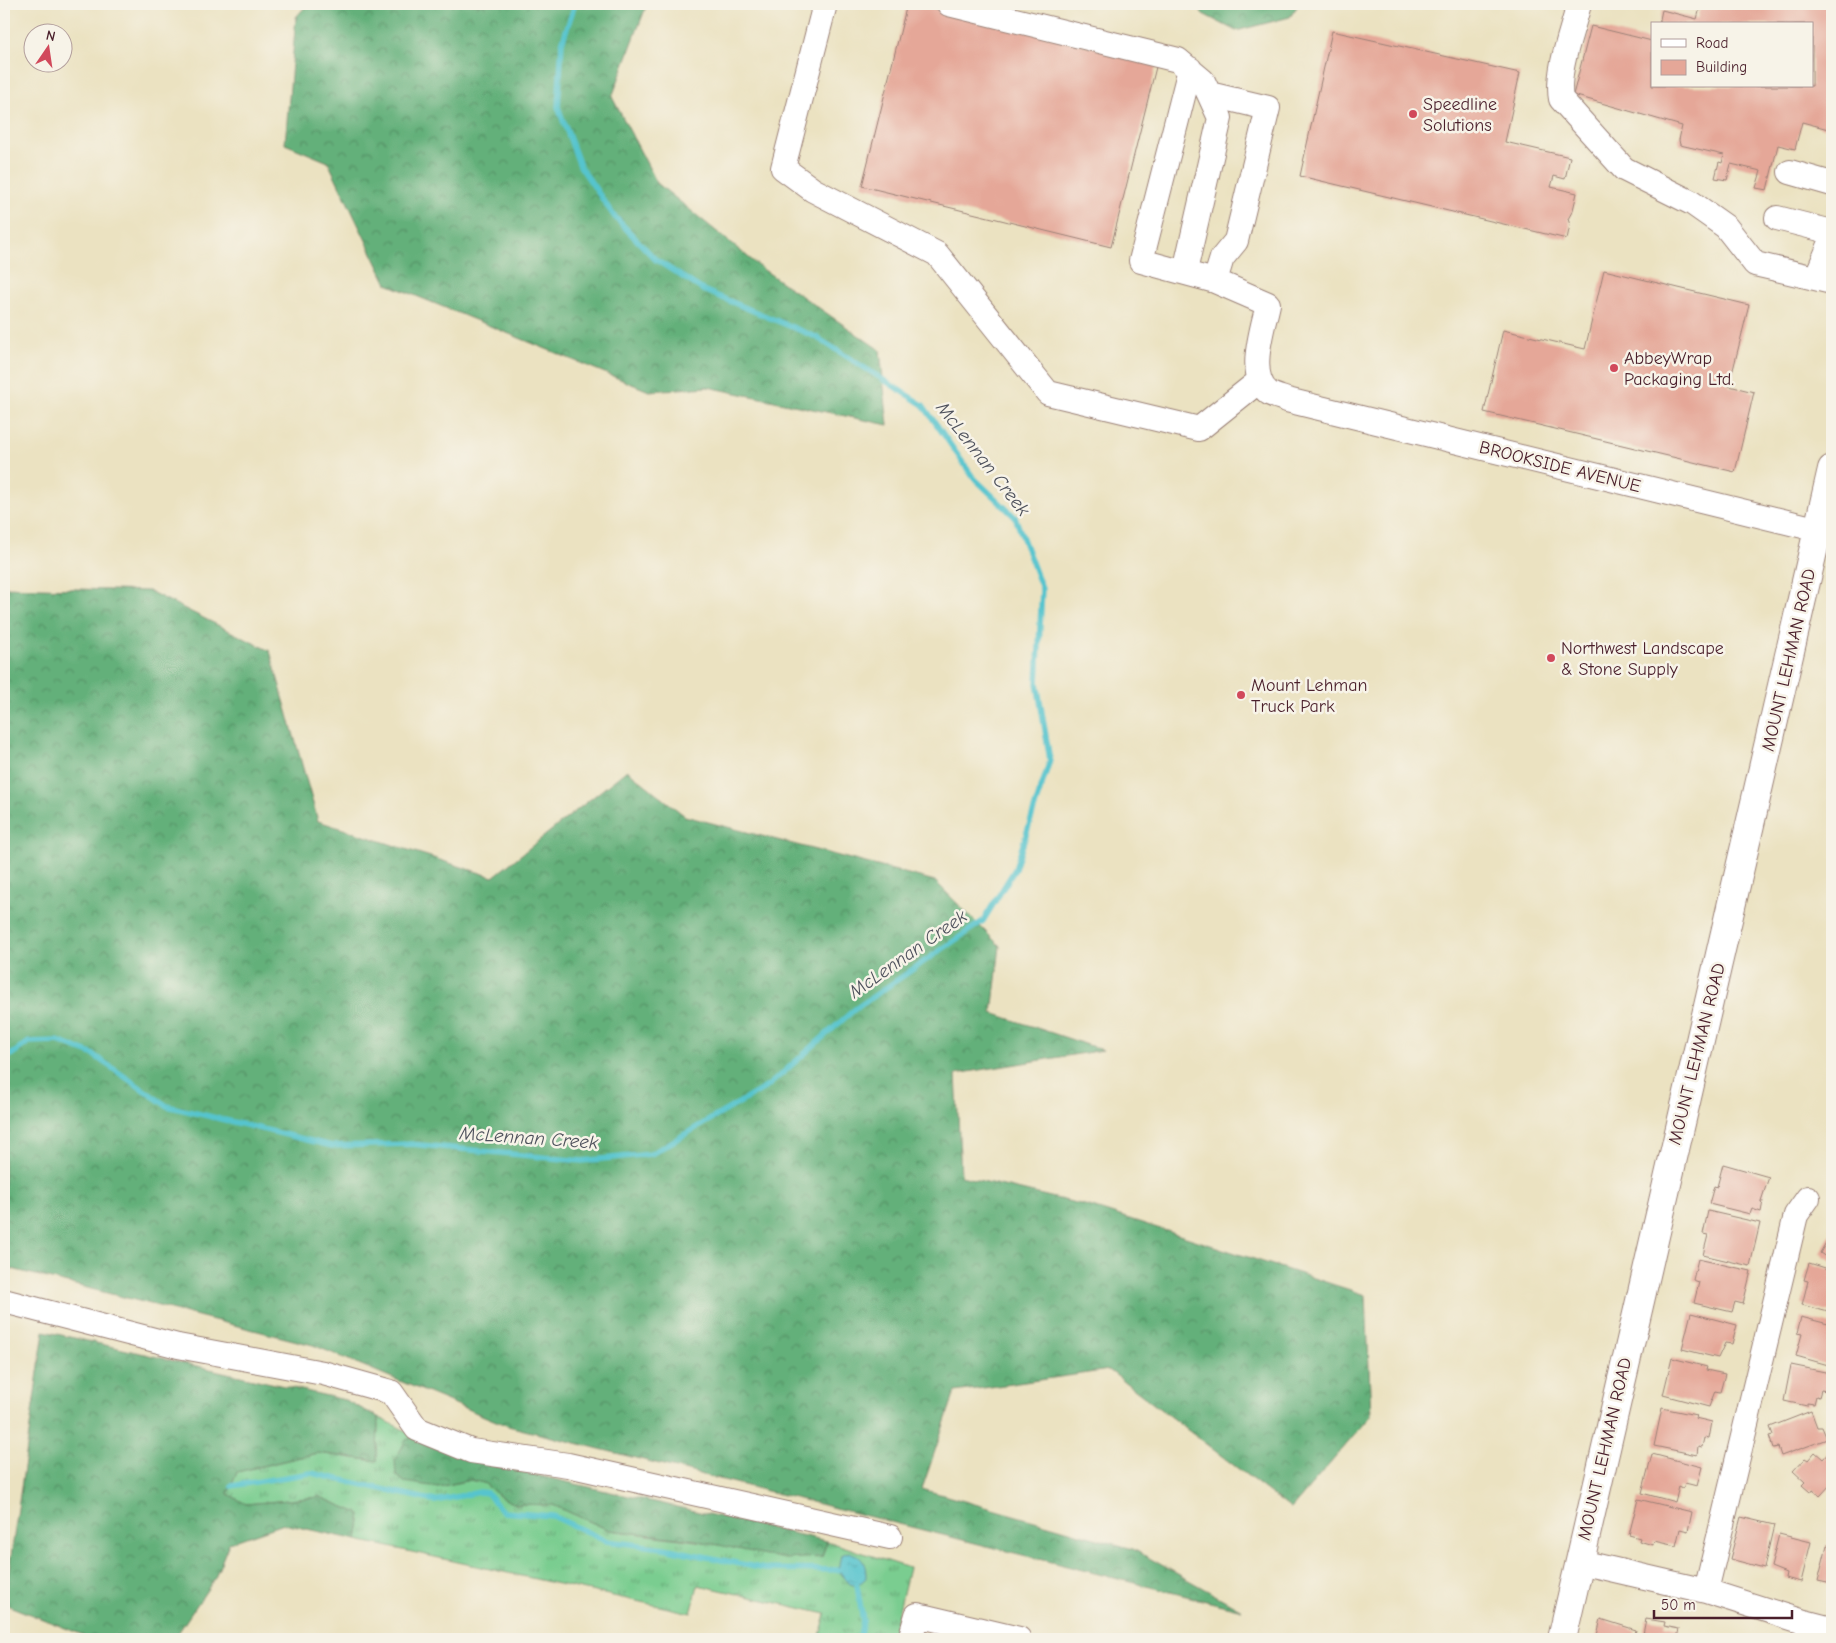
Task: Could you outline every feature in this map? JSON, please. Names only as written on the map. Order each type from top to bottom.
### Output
[{"type":"main road","name":"MOUNT LEHMAN ROAD","points":[[1562,1639],[1825,532],[1832,469]]},
{"type":"street","points":[[825,4],[783,168],[814,190],[937,254],[1048,393],[1200,429],[1260,381],[1257,364],[1268,304],[1215,281],[1185,271],[1140,261],[1190,69]]},
{"type":"street","points":[[949,4],[1178,60],[1203,81],[1220,118],[1185,271]]},
{"type":"street","points":[[1579,4],[1560,75],[1559,88],[1561,99],[1624,169],[1692,203],[1726,227],[1755,264],[1824,280],[1832,240]]},
{"type":"street","points":[[1209,94],[1268,108],[1236,241],[1222,258],[1215,281]]},
{"type":"street","points":[[1790,172],[1832,184]]},
{"type":"street","points":[[1777,218],[1832,232]]},
{"type":"street","name":"BROOKSIDE AVENUE","points":[[1260,381],[1269,393],[1287,400],[1825,532]]},
{"type":"street","points":[[1706,1591],[1796,1215],[1808,1198]]},
{"type":"street","points":[[4,1301],[178,1346],[323,1373],[391,1392],[417,1429],[471,1451],[568,1465],[890,1537]]},
{"type":"street","points":[[1580,1562],[1706,1591],[1832,1629]]},
{"type":"street","points":[[910,1639],[917,1615],[1018,1639]]},
{"type":"green space","points":[[308,4],[647,4],[612,97],[657,183],[764,270],[880,350],[888,425],[708,387],[649,391],[387,284],[328,162],[285,144],[296,17]]},
{"type":"green space","points":[[1203,4],[1299,4],[1290,17],[1236,31],[1201,13]]},
{"type":"green space","points":[[4,587],[149,591],[270,651],[318,821],[493,877],[627,770],[685,816],[935,881],[1000,946],[992,1013],[1103,1050],[956,1074],[961,1176],[1089,1206],[1366,1295],[1371,1416],[1291,1509],[1109,1370],[955,1392],[922,1489],[1133,1549],[1242,1610],[508,1426],[313,1345],[4,1267]]},
{"type":"green space","points":[[44,1331],[345,1400],[378,1417],[377,1461],[317,1453],[237,1472],[228,1494],[246,1504],[320,1497],[361,1514],[357,1540],[284,1524],[229,1543],[215,1578],[174,1639],[84,1639],[83,1635],[4,1604]]},
{"type":"green space","points":[[378,1417],[416,1436],[438,1487],[470,1480],[484,1483],[502,1498],[516,1504],[553,1505],[609,1530],[822,1557],[827,1541],[909,1568],[892,1639],[819,1639],[826,1614],[698,1585],[691,1613],[357,1540],[361,1514],[320,1497],[246,1504],[228,1494],[237,1472],[317,1453],[377,1461]]},
{"type":"green space","points":[[416,1436],[465,1459],[827,1541],[822,1557],[785,1559],[695,1540],[609,1530],[553,1505],[516,1504],[502,1498],[484,1483],[470,1480],[438,1487],[404,1482],[396,1475],[395,1460],[406,1440]]},
{"type":"water","points":[[849,1552],[861,1558],[865,1568],[866,1578],[857,1586],[850,1584],[838,1570],[841,1555]]},
{"type":"building","points":[[907,4],[916,4],[1157,63],[1111,247],[862,186]]},
{"type":"building","points":[[1701,4],[1832,4],[1832,130],[1802,122],[1795,149],[1778,145],[1767,190],[1756,188],[1761,171],[1731,164],[1727,180],[1715,178],[1719,162],[1722,163],[1724,155],[1680,145],[1679,140],[1682,126],[1573,95],[1591,26],[1651,41],[1651,88],[1814,88],[1814,22],[1659,22],[1662,10],[1697,19]]},
{"type":"building","name":"Speedline Solutions","points":[[1332,31],[1520,73],[1505,142],[1570,157],[1565,179],[1554,176],[1551,187],[1577,193],[1573,210],[1568,219],[1570,225],[1567,239],[1300,176]]},
{"type":"building","name":"AbbeyWrap Packaging Ltd.","points":[[1604,270],[1749,305],[1729,386],[1754,392],[1735,472],[1484,412],[1503,330],[1585,349]]},
{"type":"building","points":[[1723,1164],[1769,1177],[1761,1201],[1763,1201],[1761,1212],[1752,1209],[1750,1214],[1709,1204],[1714,1186],[1717,1187]]},
{"type":"building","points":[[1708,1211],[1760,1223],[1750,1266],[1703,1255],[1708,1235],[1703,1234]]},
{"type":"building","points":[[1832,1232],[1832,1261],[1820,1253]]},
{"type":"building","points":[[1698,1259],[1751,1271],[1743,1304],[1735,1302],[1732,1312],[1694,1303],[1699,1282],[1693,1280]]},
{"type":"building","points":[[1809,1263],[1832,1270],[1832,1313],[1802,1305],[1808,1281],[1804,1280]]},
{"type":"building","points":[[1691,1313],[1737,1325],[1732,1344],[1725,1343],[1718,1358],[1682,1349]]},
{"type":"building","points":[[1801,1317],[1832,1325],[1832,1366],[1796,1356],[1802,1334],[1797,1333]]},
{"type":"building","points":[[1672,1358],[1707,1367],[1706,1370],[1725,1374],[1720,1392],[1715,1391],[1709,1407],[1663,1395]]},
{"type":"building","points":[[1791,1365],[1830,1373],[1827,1391],[1821,1390],[1819,1397],[1816,1396],[1814,1404],[1807,1403],[1807,1406],[1784,1401]]},
{"type":"building","points":[[1662,1408],[1696,1415],[1695,1418],[1712,1422],[1709,1439],[1704,1438],[1702,1447],[1698,1446],[1697,1455],[1654,1446]]},
{"type":"building","points":[[1811,1411],[1817,1427],[1822,1427],[1827,1439],[1781,1456],[1778,1447],[1773,1448],[1769,1436],[1773,1435],[1770,1427]]},
{"type":"building","points":[[1832,1449],[1832,1483],[1820,1496],[1812,1489],[1810,1492],[1802,1485],[1805,1482],[1793,1471],[1805,1458],[1808,1460],[1815,1452],[1823,1459]]},
{"type":"building","points":[[1652,1454],[1702,1467],[1697,1486],[1685,1483],[1683,1489],[1679,1487],[1675,1502],[1642,1493]]},
{"type":"building","points":[[1638,1499],[1692,1512],[1688,1531],[1680,1529],[1676,1546],[1654,1541],[1653,1545],[1639,1541],[1640,1538],[1629,1535]]},
{"type":"building","points":[[1741,1517],[1774,1525],[1764,1568],[1730,1559]]},
{"type":"building","points":[[1779,1534],[1811,1542],[1801,1582],[1785,1578],[1786,1573],[1771,1567]]},
{"type":"building","points":[[1827,1545],[1832,1546],[1832,1584],[1818,1581]]},
{"type":"building","points":[[1601,1619],[1636,1630],[1634,1639],[1596,1639]]},
{"type":"building","points":[[1646,1619],[1665,1622],[1664,1626],[1679,1629],[1677,1639],[1642,1639]]},
{"type":"waterway","name":"McLennan Creek","points":[[4,1060],[29,1042],[58,1041],[92,1054],[167,1106],[332,1146],[411,1144],[582,1161],[651,1154],[768,1086],[855,1009],[983,921],[1015,869],[1050,760],[1037,683],[1042,589],[1015,517],[973,477],[923,405],[816,337],[703,290],[656,260],[614,216],[580,166],[558,107],[562,43],[575,4]]},
{"type":"waterway","points":[[231,1486],[311,1473],[435,1501],[480,1492],[487,1493],[503,1512],[553,1516],[606,1541],[664,1548],[765,1569],[838,1570]]},
{"type":"waterway","points":[[857,1586],[863,1621],[859,1639]]},
{"type":"place","name":"Speedline Solutions","points":[[1413,114]]},
{"type":"place","name":"AbbeyWrap Packaging Ltd.","points":[[1614,368]]},
{"type":"place","name":"Northwest Landscape & Stone Supply","points":[[1551,658]]},
{"type":"place","name":"Mount Lehman Truck Park","points":[[1241,695]]}]
